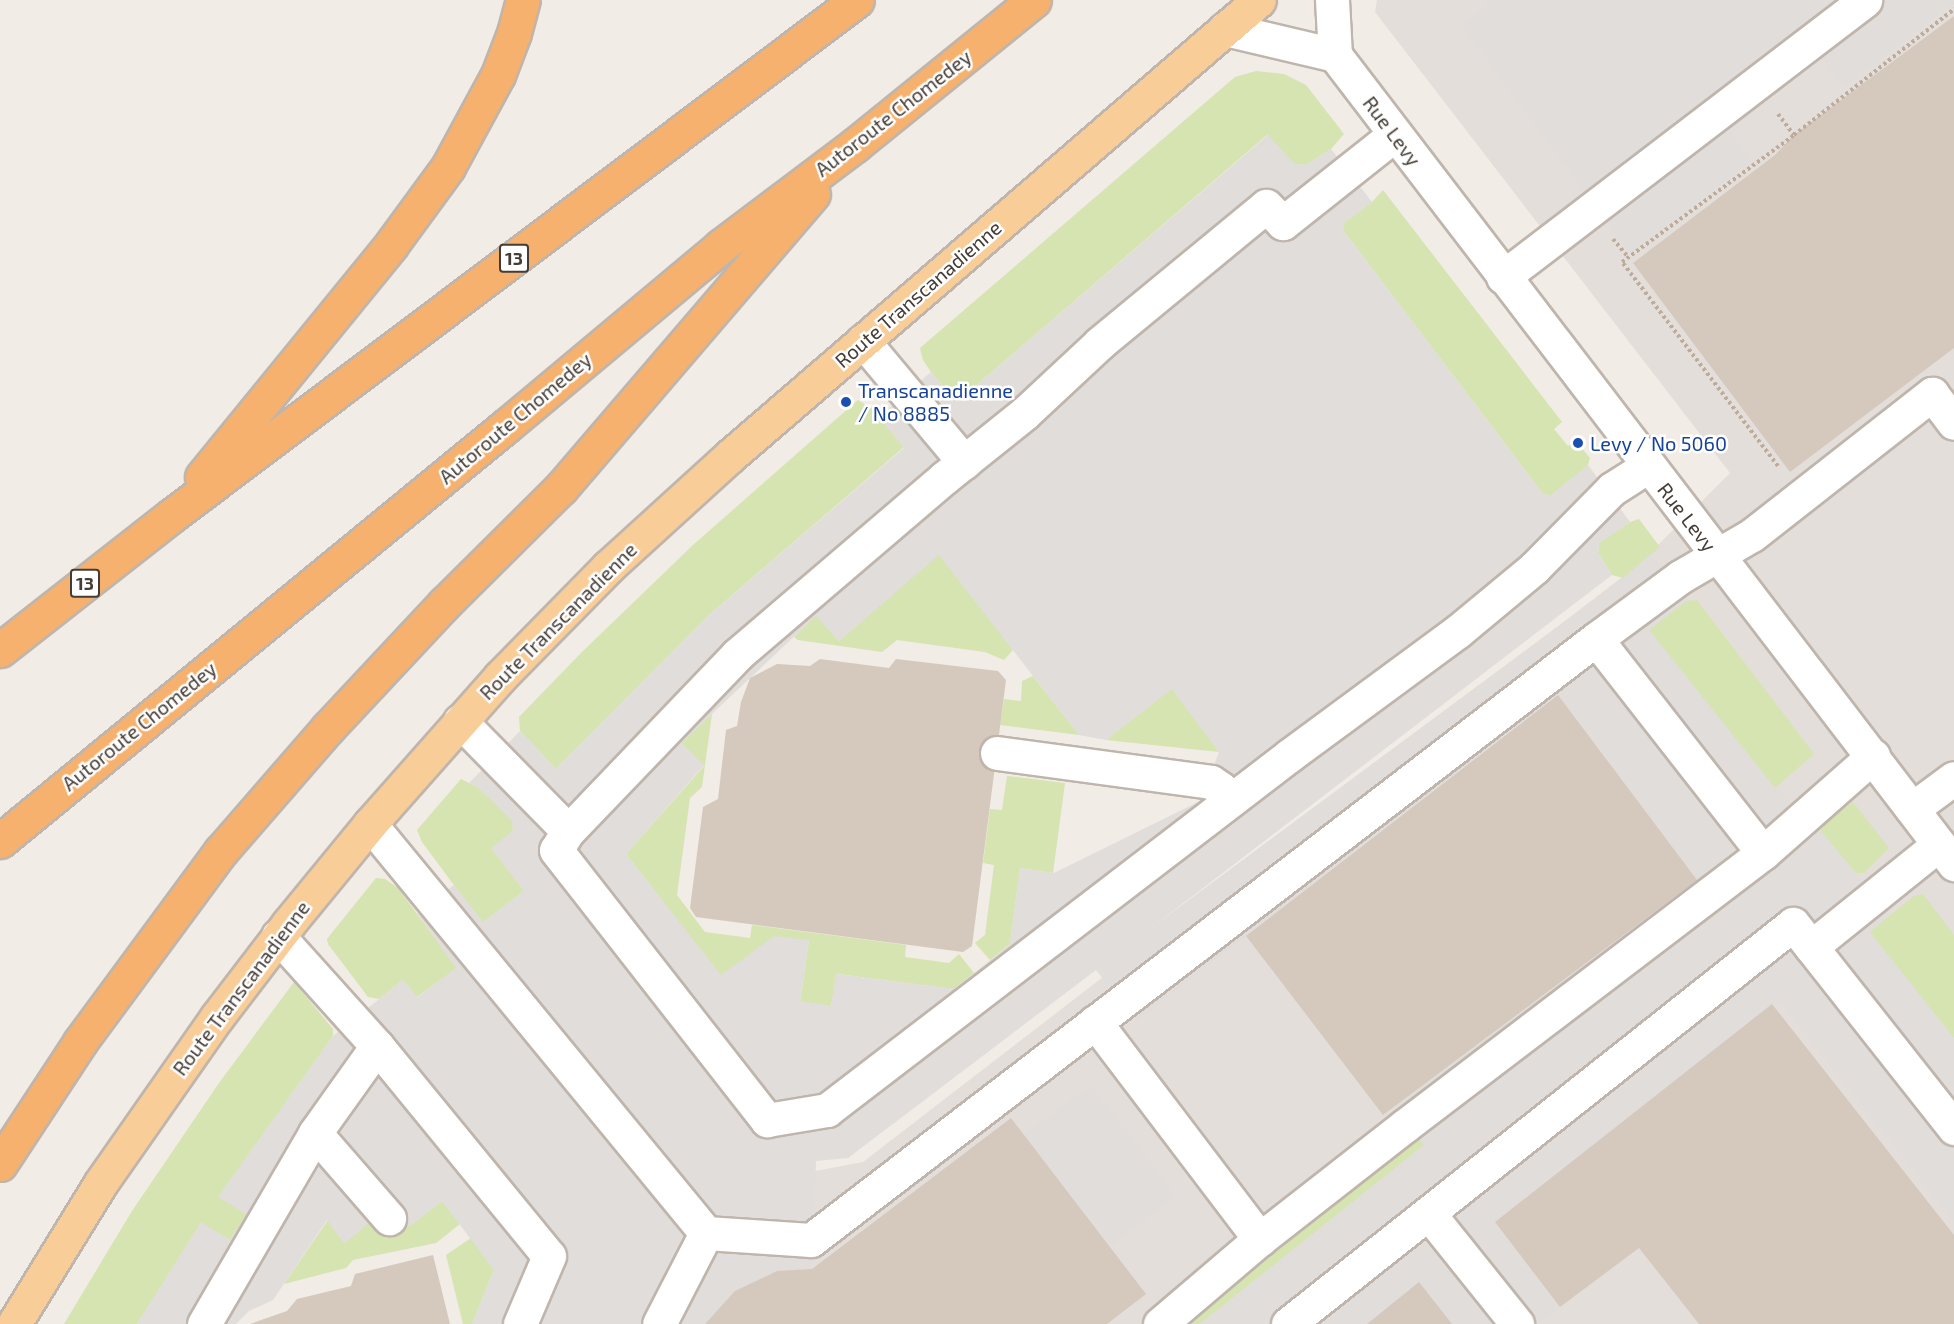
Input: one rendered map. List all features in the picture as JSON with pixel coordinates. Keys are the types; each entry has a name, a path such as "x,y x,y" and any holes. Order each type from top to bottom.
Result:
{"highway":[{"path":"171,516 391,244 448,167 498,75 514,33 523,0"},
{"name":"13","path":"0,650 171,516 857,0"},
{"name":"Autoroute Chomedey","path":"0,841 506,426 721,246 855,145 1034,0"},
{"path":"0,1164 80,1042 228,843 328,728 444,604 561,488 855,145"}],"main road":[{"name":"Route Transcanadienne","path":"14,1324 57,1251 153,1105 278,936 370,824 460,721 608,567 730,456 1259,0"}],"street":[{"path":"1225,29 1335,55 1332,0"},
{"path":"1503,277 1865,0"},
{"name":"Rue Levy","path":"1335,55 1394,135 1947,854"},
{"path":"1394,135 1283,223 1266,206 1101,343 1025,413 963,462 738,654 568,831 556,850 767,1120 827,1110 1230,801 1457,632 1534,568 1612,489 1648,466"},
{"path":"863,341 963,462"},
{"path":"370,824 706,1233 811,1240 1596,639 1680,577 1752,535 1943,386 1954,423"},
{"path":"1596,639 1763,853"},
{"path":"460,721 568,831"},
{"path":"997,753 1211,782 1220,788 1230,801"},
{"path":"1160,1324 1260,1239 1763,853 1873,756"},
{"path":"1912,808 1954,778"},
{"path":"1811,947 1947,854"},
{"path":"1288,1324 1793,924 1954,1128"},
{"path":"278,936 377,1046 549,1256 520,1324"},
{"path":"1095,1022 1260,1239"},
{"path":"204,1324 315,1133 377,1046"},
{"path":"315,1133 389,1218"},
{"path":"1429,1214 1517,1324"},
{"path":"659,1324 706,1233"}],"path":[{"path":"1785,476 1622,262 1794,135 1954,9"},
{"path":"1774,109 1794,135"}],"shaded area":[{"path":"1377,0 1954,0 1954,1324 589,1324 740,1185 863,1162 1639,564 1730,473 1375,12"},
{"path":"1492,0 1954,0 1954,2 1845,88 1821,58 1729,131 1751,161 1631,254 1462,26"},
{"path":"1268,135 1295,164 1306,165 1331,149 1372,202 1344,223 1343,230 1543,494 1551,495 1588,465 1630,522 1599,543 1598,553 1612,575 1147,931 1623,578 1651,554 1686,601 1649,630 1775,788 1818,828 1890,914 1870,932 1954,1038 1954,1222 1779,1000 1495,1221 1560,1307 1540,1324 1452,1324 1419,1282 1367,1324 1200,1324 1424,1145 1394,1107 1697,881 1558,695 1136,1021 1096,970 848,1158 816,1161 812,1269 777,1271 735,1291 706,1324 472,1324 494,1270 442,1201 411,1225 377,1231 369,1223 344,1244 327,1220 273,1300 249,1311 236,1324 137,1324 201,1222 230,1240 247,1215 218,1197 333,1036 403,980 418,997 456,968 417,913 454,885 483,922 524,891 491,848 513,831 512,820 479,788 469,783 520,731 556,769 709,615 904,448 879,417 931,372 957,402","holes":["939,555 1079,735 1106,740 1172,689 1219,752 1200,801 1054,873 1020,868 1010,944 955,989 836,974 831,1006 800,1001 809,940 774,936 721,975 626,854 704,765 681,743 816,616 839,641"]},
{"path":"1091,1085 1176,1196 1110,1246 1024,1135"}],"green space":[{"path":"1256,71 1284,74 1306,85 1344,134 1331,149 1306,165 1294,164 1267,135 957,402 931,372 923,360 920,348 1235,77"},
{"path":"1383,190 1562,422 1554,429 1568,446 1576,441 1590,458 1588,465 1551,496 1543,494 1343,230 1344,223 1372,202"},
{"path":"858,400 871,408 904,447 709,615 556,769 520,731 519,717 582,652 693,545"},
{"path":"1639,519 1660,547 1623,578 1612,575 1598,553 1599,543 1630,522"},
{"path":"939,554 1013,650 1004,660 985,652 897,640 882,652 798,640 794,637 816,615 839,641"},
{"path":"1697,600 1814,754 1775,788 1649,630 1686,601"},
{"path":"1033,676 1079,735 1000,725 1004,699 1021,701 1022,681"},
{"path":"1172,688 1219,752 1106,740"},
{"path":"712,714 702,787 690,798 677,895 705,932 750,938 752,925 906,945 905,957 949,963 959,954 974,973 954,989 837,974 831,1006 800,1002 809,940 721,976 626,854 704,766 681,743"},
{"path":"1007,776 1065,783 1053,873 1020,868 1010,944 990,960 975,943 985,935 994,865 983,863 990,809 1002,810"},
{"path":"461,779 479,788 512,820 513,831 492,848 524,891 482,923 422,842 417,830"},
{"path":"1853,802 1889,848 1864,873 1856,873 1818,828"},
{"path":"376,878 385,879 398,888 457,968 417,997 403,980 379,999 368,997 328,944 327,939"},
{"path":"1923,894 1954,935 1954,1038 1869,932 1914,896"},
{"path":"294,982 333,1029 333,1036 219,1196 247,1215 230,1240 201,1223 137,1324 64,1324 132,1211 219,1083"},
{"path":"1420,1138 1425,1144 1200,1324 1170,1324"},
{"path":"442,1201 460,1224 436,1243 353,1260 346,1268 284,1284 328,1220 411,1225"},
{"path":"471,1238 494,1270 472,1324 463,1324 446,1255"}],"building":[{"path":"1954,16 1954,348 1790,472 1633,263 1775,155 1794,135"},
{"path":"820,659 889,668 896,659 998,671 1006,680 972,946 963,952 696,917 690,908 703,807 718,799 726,730 737,726 741,702 750,678 777,664 810,666"},
{"path":"1558,695 1697,880 1383,1115 1246,936"},
{"path":"1772,1004 1954,1235 1954,1324 1699,1324 1639,1248 1560,1307 1495,1222"},
{"path":"1011,1118 1146,1294 1107,1324 705,1324 735,1291 777,1271 812,1269"},
{"path":"433,1255 450,1324 250,1324 287,1311 297,1299 351,1286 355,1274"},
{"path":"1419,1282 1452,1324 1367,1324"}],"place":[{"name":"Transcanadienne / No 8885","path":"846,402"},
{"name":"Levy / No 5060","path":"1578,443"}]}
